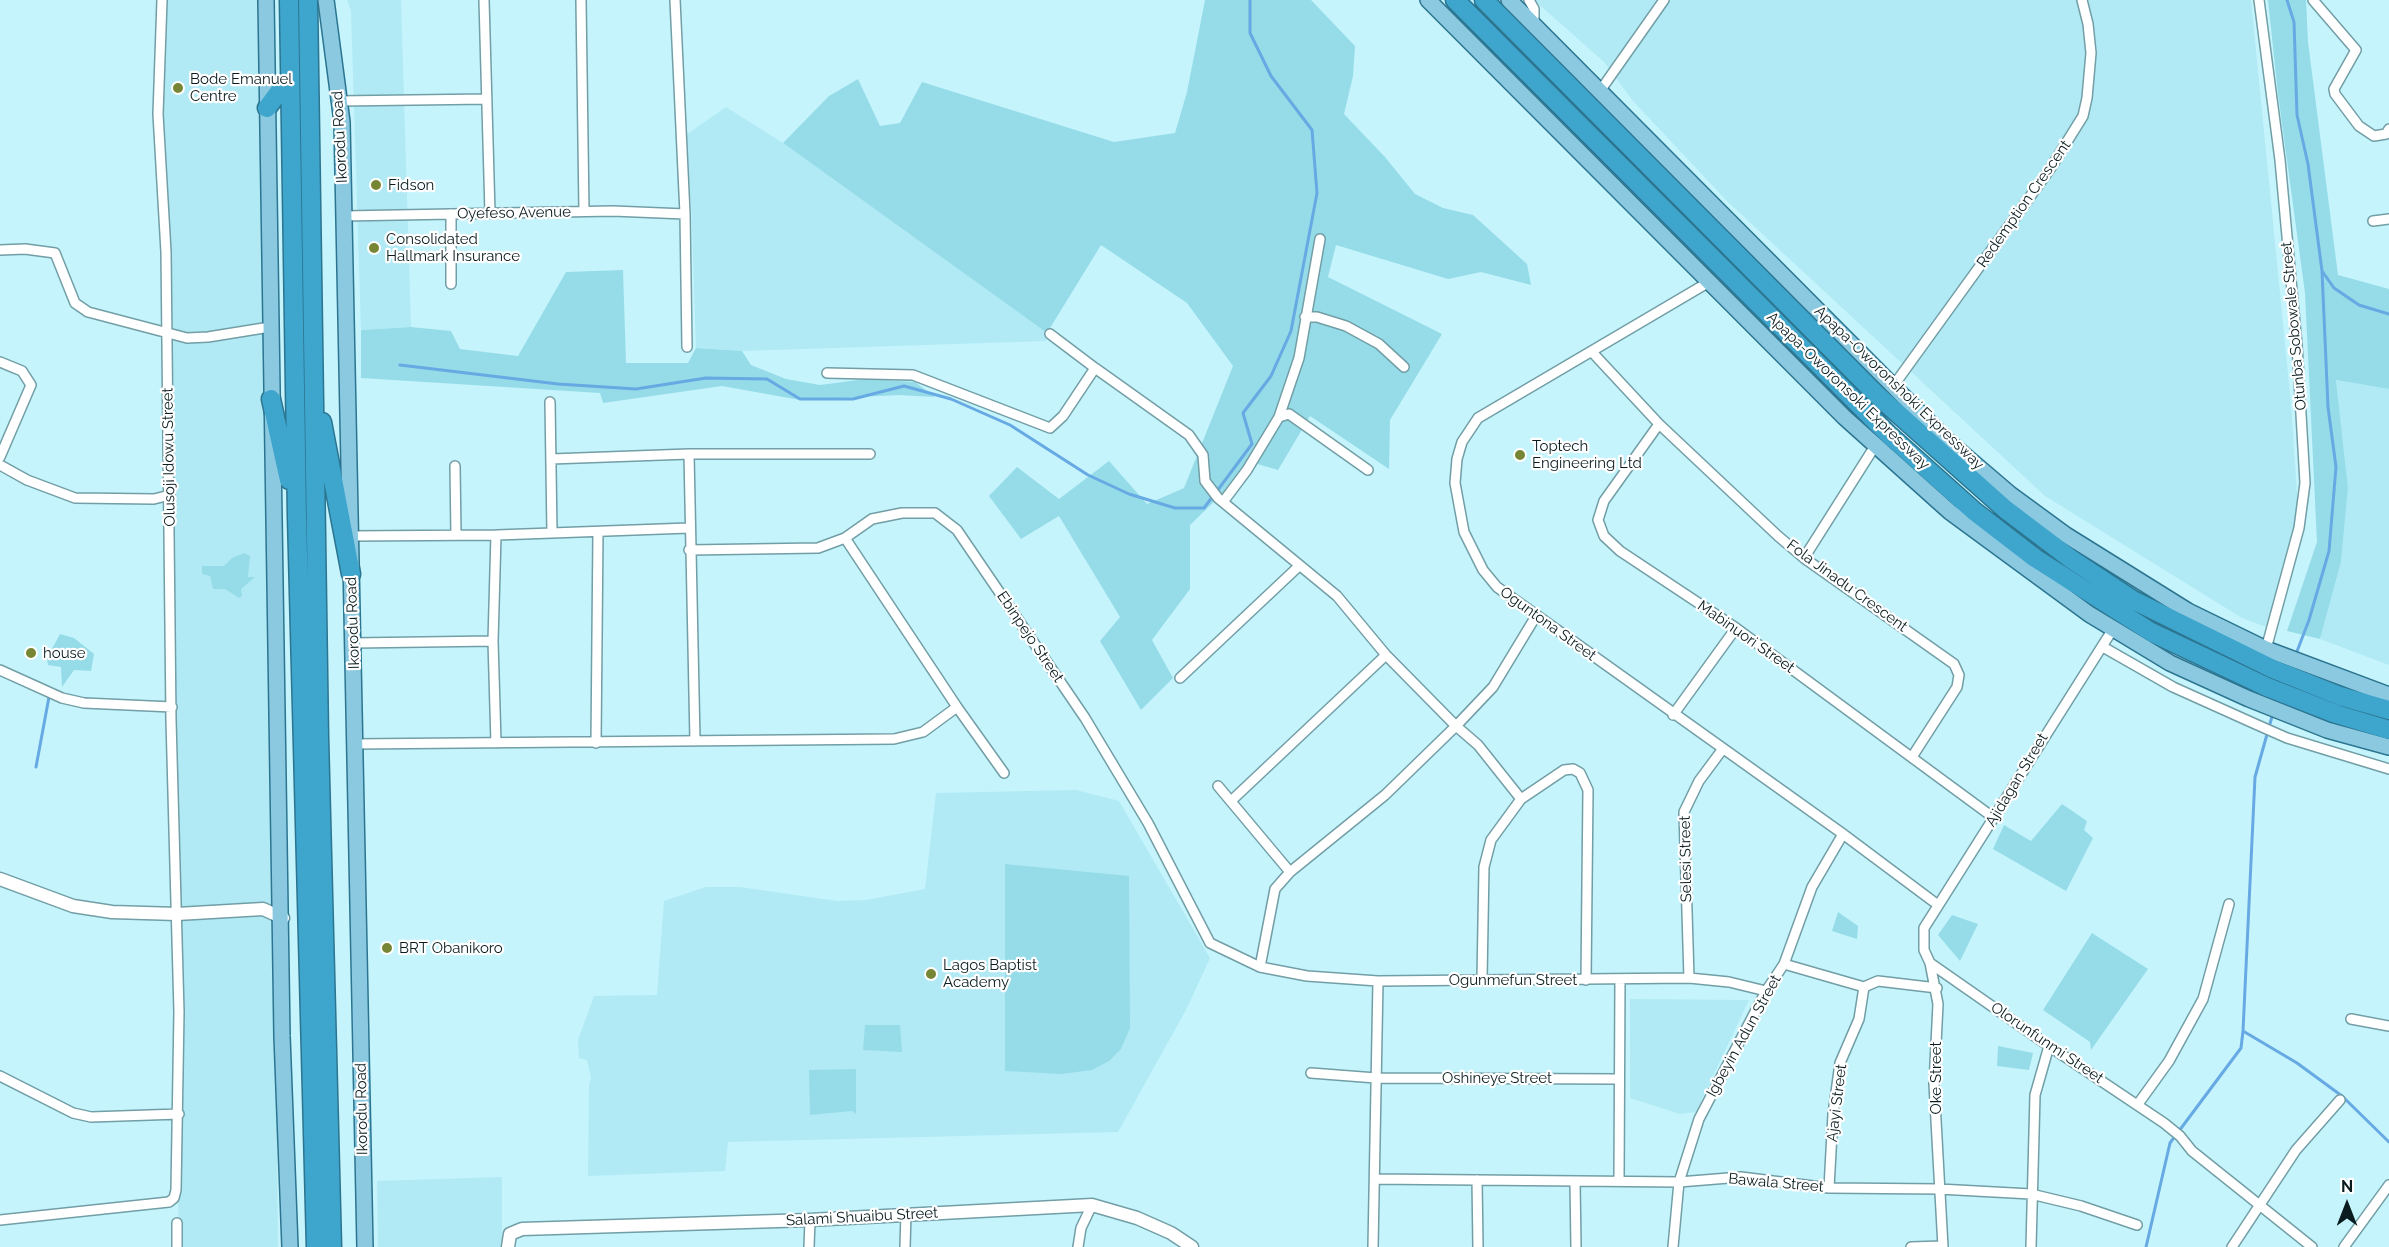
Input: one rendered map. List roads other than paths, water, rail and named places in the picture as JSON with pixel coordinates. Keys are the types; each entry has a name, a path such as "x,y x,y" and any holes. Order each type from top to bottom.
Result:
{"highway":[{"path":"289,0 297,517 316,1247"},
{"name":"Ikorodu Road","path":"308,0 313,373 333,1247"},
{"name":"Apapa-Oworonsoki Expressway","path":"1455,0 1888,434 1974,511 2035,558 2151,632 2264,696 2297,709"},
{"name":"Apapa-Oworonsoki Expressway","path":"1484,0 1878,396 1952,464 2071,559 2133,600 2310,675"},
{"path":"267,108 290,77"},
{"path":"313,373 351,574"},
{"path":"271,399 297,517"},
{"path":"2310,675 2389,710"},
{"path":"2297,709 2389,730"}],"main road":[{"path":"266,0 271,399 282,895 282,1036 290,1247"},
{"name":"Ikorodu Road","path":"326,0 342,122 365,1247"},
{"name":"Apapa-Oworonsoki Expressway","path":"1428,0 1875,446 1950,512 2022,567 2113,629 2170,663 2264,696"},
{"name":"Apapa-Oworonshoki Expressway","path":"1509,0 1948,441 2010,494 2066,535 2188,611 2266,649 2277,662"},
{"path":"2310,675 2389,695"},
{"path":"2297,709 2327,730 2389,747"}],"street":[{"name":"Olusoji Idowu Street","path":"0,1220 169,1202 174,1198 176,1190 179,1114 177,914 166,252 158,114 162,0"},
{"path":"484,0 489,213"},
{"path":"581,0 584,211"},
{"path":"675,0 685,214 687,347"},
{"path":"1528,0 1534,9 1534,24"},
{"path":"1600,91 1664,0"},
{"name":"Redemption Crescent","path":"1894,385 2050,170 2083,116 2091,53 2088,24 2082,0"},
{"name":"Otunba Sobowale Street","path":"2259,0 2280,160 2297,345 2305,483 2299,528 2266,649"},
{"path":"2313,0 2356,50 2334,89 2335,94 2359,126 2374,136 2386,134 2389,129"},
{"path":"339,101 487,99"},
{"name":"Oyefeso Avenue","path":"344,216 584,211 685,214"},
{"path":"451,214 451,284"},
{"path":"2373,221 2389,219"},
{"path":"1220,500 1247,470 1279,417 1299,358 1320,239"},
{"path":"0,249 56,253 69,289 81,310 187,338 270,327"},
{"name":"Oguntona Street","path":"1709,282 1478,418 1462,442 1457,459 1455,483 1458,508 1472,552 1497,587 1722,750 1843,834 1938,905"},
{"path":"1305,316 1317,316 1346,326 1379,344 1404,367"},
{"path":"1050,334 1189,435 1203,455 1205,481 1220,500 1337,596 1386,655 1456,726 1478,744 1521,799"},
{"name":"Fola Jinadu Crescent","path":"1592,352 1659,424 1804,558 1947,657 1957,669 1957,687 1912,757"},
{"path":"0,362 21,371 31,384 0,457"},
{"path":"827,373 913,375 1050,428 1063,416 1095,368"},
{"path":"550,402 552,533"},
{"path":"1279,417 1289,414 1368,470"},
{"name":"Mabinuori Street","path":"1659,424 1604,501 1598,520 1604,536 1620,551 1736,628 1994,818"},
{"path":"1804,558 1875,446"},
{"path":"551,459 689,454 870,454"},
{"path":"689,454 689,550 695,741"},
{"path":"0,465 75,498 154,499 170,495"},
{"path":"455,466 456,535"},
{"name":"Ebinpejo Street","path":"689,550 818,548 845,538 872,519 903,513 935,513 957,530 1085,718 1148,823 1210,943 1260,967"},
{"path":"351,536 496,535 689,528"},
{"path":"596,743 598,532"},
{"path":"496,535 493,641 496,743"},
{"path":"845,538 957,707 1004,773"},
{"path":"1180,678 1299,566"},
{"path":"1260,967 1271,900 1275,889 1290,872 1385,795 1456,726 1493,687 1536,616"},
{"path":"1674,715 1736,628"},
{"name":"Ajidagan Street","path":"1934,915 2033,752 2113,629"},
{"path":"354,643 493,641"},
{"path":"2103,647 2173,687 2253,723 2284,736 2389,769"},
{"path":"1231,801 1386,655"},
{"path":"0,670 62,698 84,703 172,707"},
{"path":"355,744 909,738 922,732 957,707"},
{"name":"Selesi Street","path":"1689,978 1684,812 1694,789 1722,750"},
{"path":"1482,979 1486,854 1491,840 1521,799 1564,770 1573,770 1580,773 1588,789 1586,980"},
{"path":"1218,786 1290,872"},
{"name":"Igbeyin Adun Street","path":"1673,1247 1679,1182 1702,1110 1766,991 1784,964 1812,887 1843,834"},
{"path":"0,879 73,906 112,912 177,914 263,909 282,918"},
{"path":"263,909 282,895"},
{"path":"2138,1104 2169,1060 2203,999 2229,904"},
{"name":"Oke Street","path":"1934,915 1924,928 1922,940 1937,988 1934,1062 1943,1247"},
{"name":"Olorunfunmi Street","path":"1930,963 2164,1123 2178,1134 2192,1152 2312,1247"},
{"path":"1784,964 1864,987 1878,981 1937,988"},
{"name":"Ogunmefun Street","path":"1260,967 1307,976 1378,981 1689,978 1729,982 1766,991"},
{"path":"1619,1180 1620,980"},
{"path":"1373,1247 1378,981"},
{"name":"Ajayi Street","path":"1829,1188 1833,1114 1840,1064 1859,1019 1864,987"},
{"path":"2351,1018 2389,1026"},
{"path":"2031,1247 2036,1095 2049,1046"},
{"name":"Oshineye Street","path":"1311,1073 1376,1078 1618,1079"},
{"path":"0,1076 73,1113 82,1115 179,1114"},
{"path":"2232,1247 2296,1150 2340,1100"},
{"name":"Bawala Street","path":"1375,1179 1679,1182 1741,1178 1829,1188 1939,1189 2031,1194 2081,1206 2137,1225"},
{"path":"1477,1180 1478,1247"},
{"path":"1575,1181 1576,1247"},
{"path":"2344,1247 2389,1185"},
{"path":"1078,1247 1081,1228 1092,1205"},
{"name":"Salami Shuaibu Street","path":"508,1247 510,1234 522,1229 810,1220 1092,1205 1137,1218 1171,1233 1192,1247"},
{"path":"905,1247 906,1214"},
{"path":"809,1247 810,1220"},
{"path":"177,1223 177,1247"},
{"path":"1911,1247 1943,1247"}],"waterway":[{"path":"1217,491 1252,444 1243,413 1271,376 1291,331 1317,193 1312,130 1271,76 1250,33 1250,0"},
{"path":"2287,0 2294,22 2297,115 2308,164 2322,271 2328,407 2336,467 2329,551 2309,620 2296,654"},
{"path":"2322,271 2334,288 2359,305 2389,314"},
{"path":"400,365 558,384 636,389 706,378 767,379 800,399 853,399 904,386 951,399 1010,425 1088,475 1129,494 1175,508 1204,508 1213,496"},
{"path":"36,767 49,697"},
{"path":"2273,713 2255,777 2243,1031 2297,1063 2342,1096 2389,1142"},
{"path":"2146,1247 2170,1143 2241,1048 2243,1031"}],"place":[{"name":"Bode Emanuel Centre","path":"178,88"},
{"name":"Fidson","path":"376,185"},
{"name":"Consolidated Hallmark Insurance","path":"374,248"},
{"name":"Toptech Engineering Ltd","path":"1520,455"},
{"name":"house","path":"31,653"},
{"name":"BRT Obanikoro","path":"387,948"},
{"name":"Lagos Baptist Academy","path":"931,974"}]}
